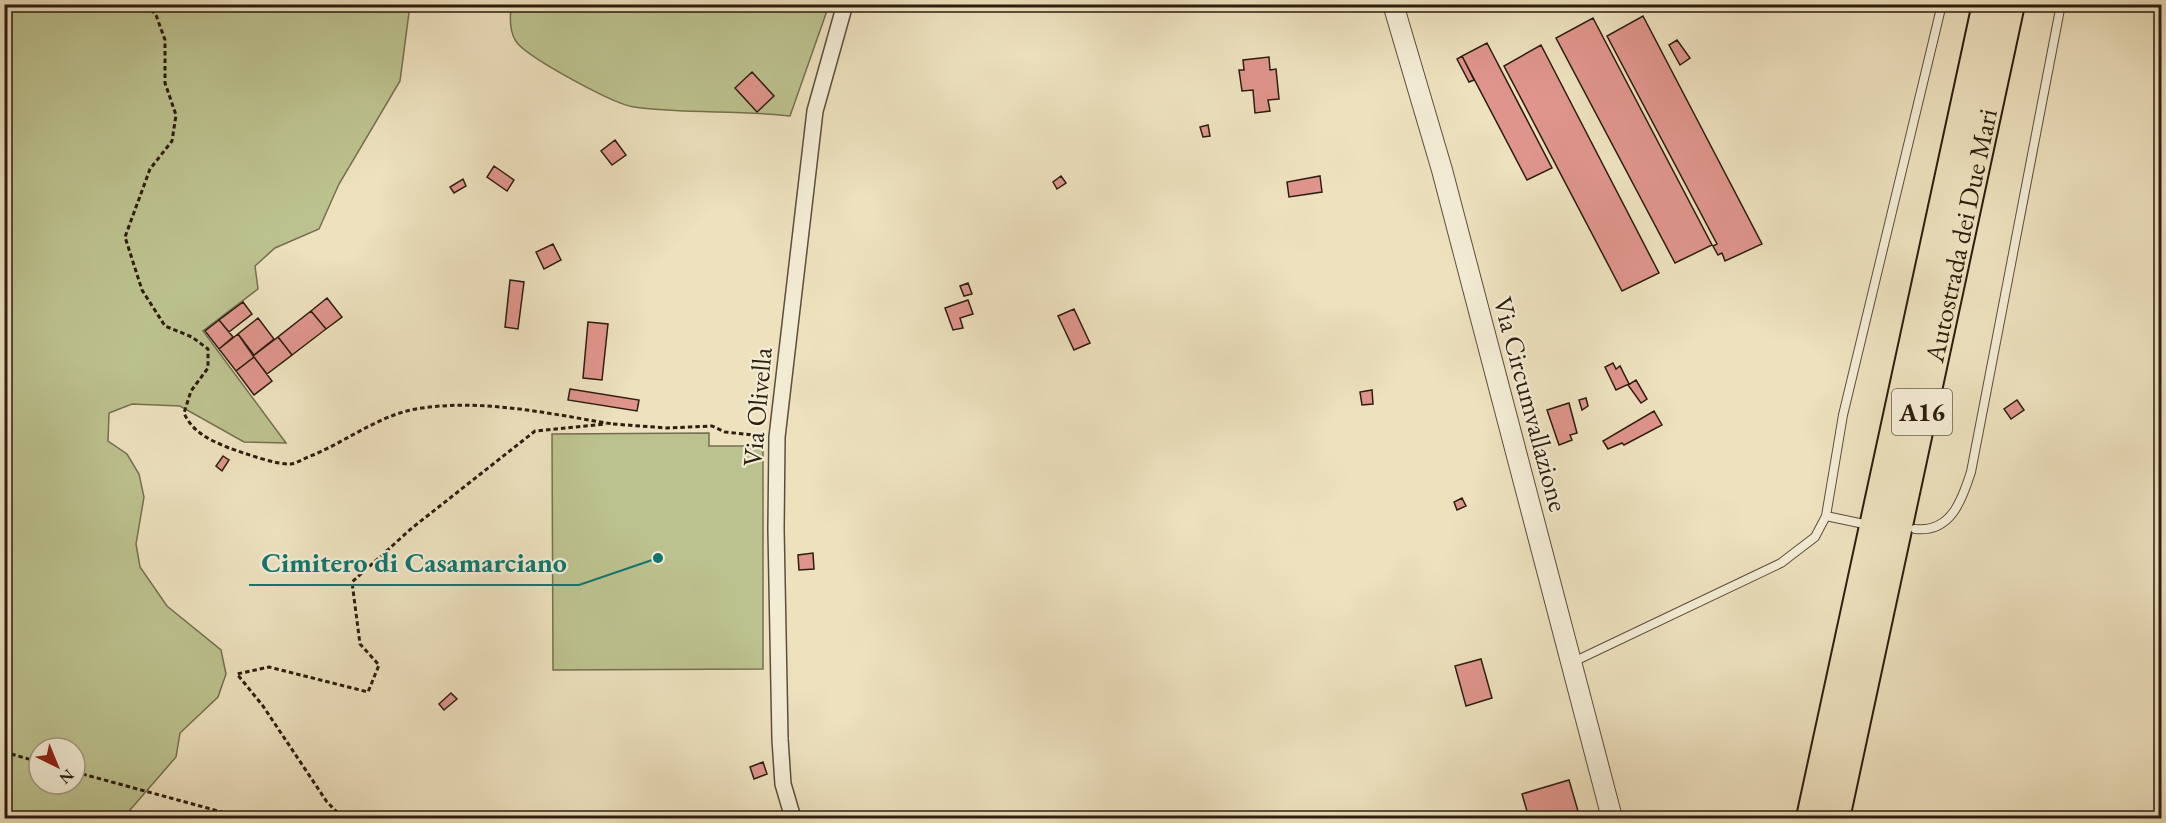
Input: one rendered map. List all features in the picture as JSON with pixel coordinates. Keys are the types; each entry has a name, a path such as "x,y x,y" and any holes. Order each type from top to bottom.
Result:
{"highway":[{"name":"Autostrada dei Due Mari","path":"1811,819 1987,4"},
{"name":"Autostrada dei Due Mari","path":"1834,819 2010,4"}],"street":[{"name":"Via Olivella","path":"793,819 783,784 780,739 776,529 777,437 815,111 845,4"},
{"name":"Via Circumvallazione","path":"1394,4 1442,170 1612,819"}],"lane":[{"path":"1571,663 1781,563 1815,537 1826,516 1843,415 1942,4"},
{"path":"1915,529 1928,530 1946,522 1961,502 1971,472 2061,4"},
{"path":"1826,516 1864,524"}],"path":[{"path":"146,4 156,15 165,40 165,82 176,115 172,141 150,169 126,237 142,290 165,326 192,337 208,349 208,368 191,391 184,413 190,426 212,441 248,455 291,464 327,449 366,426 420,408 468,405 613,424 667,428 712,426 725,432 777,437"},
{"path":"343,819 327,802 263,706 237,674 269,667 368,692 379,665 360,644 352,582 412,528 535,431 613,424"},
{"path":"4,752 27,759"},
{"path":"87,775 244,819"}],"green space":[{"path":"5,4 410,5 400,81 339,184 319,229 275,248 255,266 258,289 203,331 286,443 244,442 180,406 132,404 109,413 108,441 127,454 139,474 144,497 136,544 140,567 167,606 221,650 226,674 218,697 180,733 176,757 130,810 137,818 5,818"},
{"path":"511,5 829,5 790,116 654,109 624,104 556,70 518,44 510,20"},
{"path":"709,433 709,446 763,446 763,669 553,670 552,434"}],"building":[{"path":"1522,4 1539,4 1538,10 1522,8"},
{"path":"1643,16 1762,244 1725,261 1722,253 1718,255 1713,246 1717,244 1607,36"},
{"path":"1593,18 1712,245 1675,263 1556,38"},
{"path":"1677,40 1690,58 1680,65 1669,45"},
{"path":"1487,43 1552,168 1527,180 1462,56"},
{"path":"1541,45 1659,273 1622,291 1504,66"},
{"path":"1462,56 1474,80 1469,82 1457,59"},
{"path":"1269,57 1270,70 1276,69 1279,99 1268,100 1270,111 1255,113 1253,90 1242,91 1239,70 1244,70 1243,60"},
{"path":"752,72 774,96 757,112 735,88"},
{"path":"1208,125 1210,136 1203,137 1200,127"},
{"path":"615,140 626,155 612,165 601,151"},
{"path":"494,166 514,180 507,191 487,177"},
{"path":"1061,176 1066,183 1057,189 1053,182"},
{"path":"1320,176 1322,192 1289,197 1287,182"},
{"path":"463,179 466,186 454,193 450,187"},
{"path":"553,244 561,260 544,269 536,252"},
{"path":"510,280 524,282 518,329 505,327"},
{"path":"968,283 972,294 964,296 960,286"},
{"path":"327,298 342,317 326,329 311,311"},
{"path":"968,300 973,314 960,318 963,328 953,330 945,308"},
{"path":"243,302 252,314 229,332 219,320"},
{"path":"1074,309 1090,343 1074,350 1058,316"},
{"path":"311,311 326,329 292,355 278,337"},
{"path":"258,318 274,339 254,355 238,334"},
{"path":"219,320 233,337 219,349 205,331"},
{"path":"588,322 608,324 602,380 583,378"},
{"path":"238,334 254,357 236,371 219,349"},
{"path":"278,337 292,355 267,374 253,356"},
{"path":"254,357 272,381 254,395 236,371"},
{"path":"1613,363 1616,369 1620,366 1629,384 1616,390 1605,367"},
{"path":"1636,380 1647,399 1641,403 1628,385"},
{"path":"570,389 639,400 637,411 568,400"},
{"path":"1372,390 1373,404 1362,405 1360,392"},
{"path":"1586,398 1588,406 1582,410 1579,400"},
{"path":"2017,400 2024,410 2011,419 2004,409"},
{"path":"1569,403 1577,433 1570,435 1572,440 1559,445 1547,410"},
{"path":"1654,411 1662,425 1624,445 1622,443 1608,449 1603,441"},
{"path":"223,456 229,460 222,471 216,466"},
{"path":"1462,498 1466,506 1457,510 1454,502"},
{"path":"813,553 814,569 799,570 798,555"},
{"path":"1481,659 1492,698 1466,706 1455,666"},
{"path":"451,693 457,699 444,710 439,704"},
{"path":"763,762 767,774 754,779 750,767"},
{"path":"1569,780 1578,811 1552,818 1529,818 1522,794"}],"place":[{"name":"Cimitero di Casamarciano","path":"658,558"}]}
